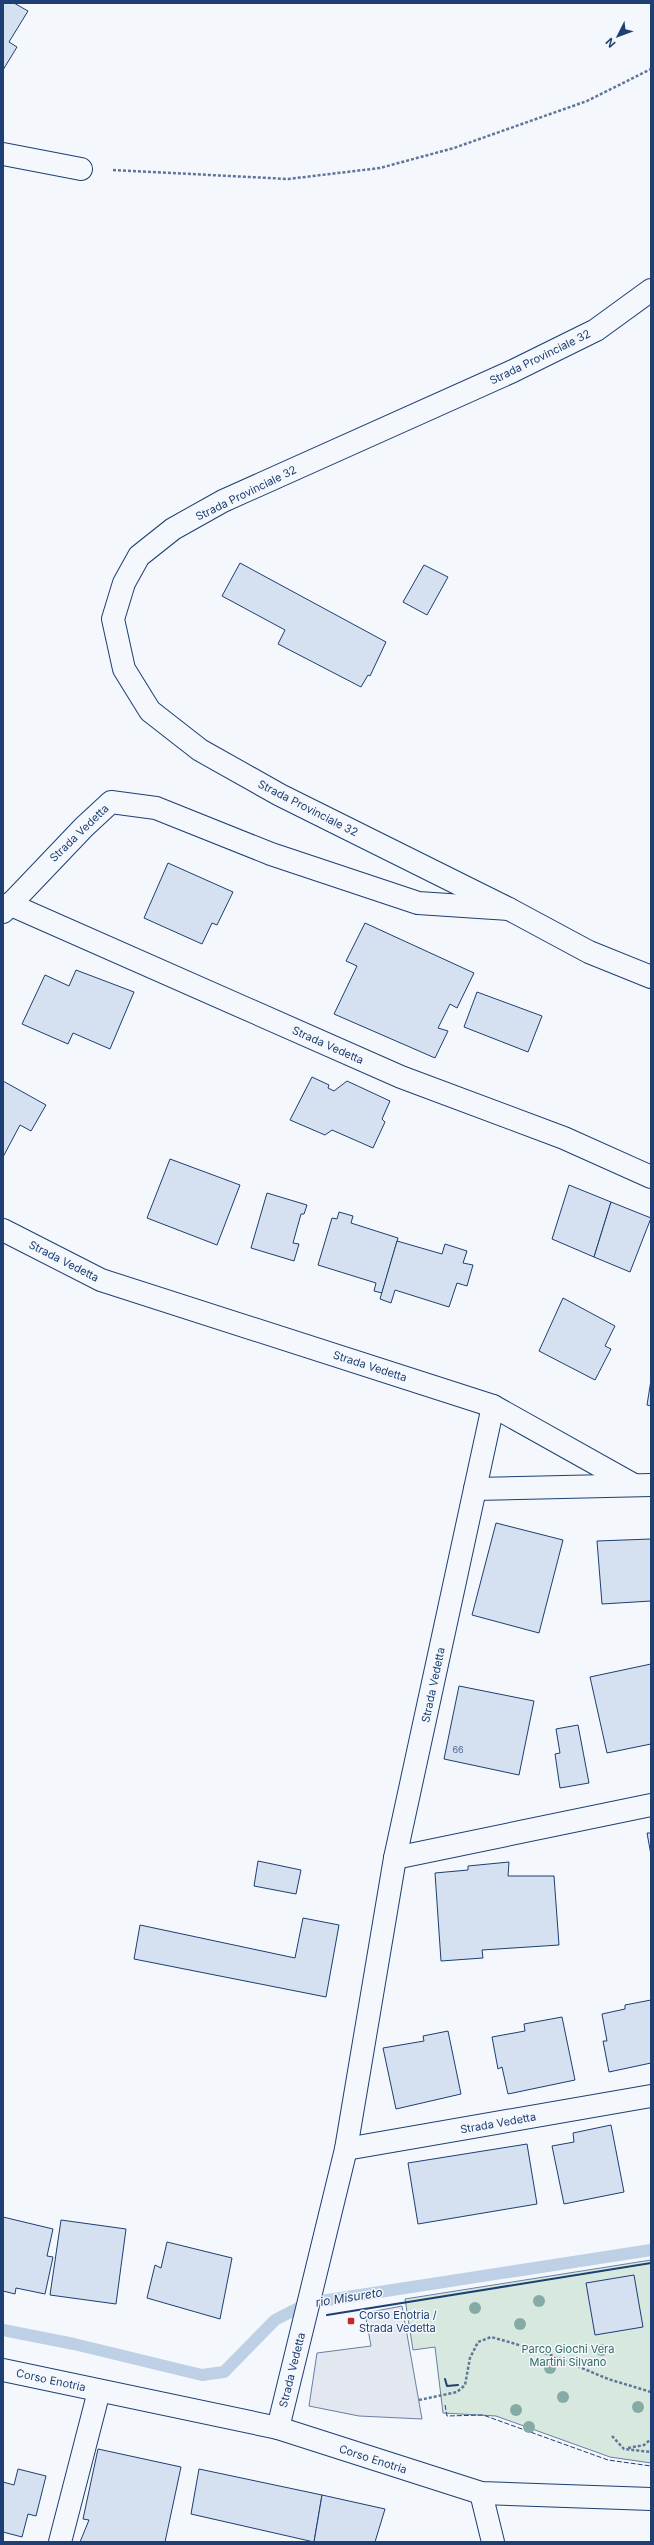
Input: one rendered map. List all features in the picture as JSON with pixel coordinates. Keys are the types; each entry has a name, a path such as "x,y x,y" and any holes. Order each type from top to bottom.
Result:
{"street":[{"path":"3,154 81,168"},
{"name":"Strada Provinciale 32","path":"651,290 596,330 513,371 223,501 173,529 139,556 124,583 113,619 124,670 150,711 200,750 280,795 509,909 589,952 651,977"},
{"name":"Strada Vedetta","path":"509,909 418,903 271,854 156,808 111,802 84,827 6,908 400,1077 564,1138 651,1177"},
{"name":"Strada Vedetta","path":"3,1230 101,1280 493,1406 643,1485"},
{"name":"Strada Vedetta","path":"278,2428 346,2149 395,1858 493,1406"},
{"name":"Strada Vedetta","path":"475,1489 643,1485"},
{"path":"395,1858 651,1805"},
{"name":"Strada Vedetta","path":"346,2149 651,2096"},
{"name":"Corso Enotria","path":"3,2370 278,2428 481,2493 651,2499"},
{"name":"Corso Enotria","path":"60,2542 99,2391"},
{"path":"481,2493 493,2542"}],"path":[{"path":"81,168 288,179 380,168 454,148 587,102 651,69"},
{"path":"419,2400 457,2392 465,2385 470,2358 478,2342 492,2337 551,2355 608,2379 651,2392"},
{"path":"612,2436 624,2449 651,2452"},
{"path":"624,2449 644,2445 651,2439"}],"green space":[{"name":"Parco Giochi Vera Martini Silvano","path":"651,2260 651,2463 610,2457 496,2416 443,2413 435,2347 413,2350 405,2299"}],"shaded area":[{"path":"402,2306 422,2419 359,2416 309,2406 317,2353 371,2346 365,2313"}],"building":[{"path":"3,3 14,3 28,11 9,42 17,47 3,70"},
{"path":"240,563 386,642 370,676 368,675 361,687 278,644 285,630 222,596"},
{"path":"424,565 448,577 427,615 403,602"},
{"path":"168,863 233,892 217,925 212,923 202,944 144,918"},
{"path":"365,923 474,973 457,1008 450,1004 438,1028 448,1031 435,1058 334,1014 357,966 346,961"},
{"path":"76,970 134,992 110,1049 73,1033 68,1044 22,1024 45,975 69,986"},
{"path":"477,992 542,1016 528,1052 464,1027"},
{"path":"312,1077 329,1085 328,1088 334,1091 347,1081 390,1101 382,1119 385,1122 373,1148 332,1130 325,1135 290,1120"},
{"path":"3,1081 46,1105 31,1131 20,1125 3,1157"},
{"path":"170,1159 240,1185 217,1245 147,1218"},
{"path":"569,1185 611,1202 594,1257 552,1239"},
{"path":"267,1193 307,1205 304,1214 301,1214 293,1243 299,1244 294,1261 251,1248"},
{"path":"611,1202 651,1218 630,1272 594,1257"},
{"path":"339,1212 353,1216 351,1223 398,1238 382,1293 374,1291 376,1283 318,1265 332,1218 337,1219"},
{"path":"397,1241 442,1254 445,1244 467,1251 463,1263 473,1265 467,1286 457,1283 449,1307 395,1290 391,1303 380,1299"},
{"path":"563,1298 615,1326 605,1346 611,1349 595,1380 539,1351"},
{"path":"651,1380 651,1406 647,1405"},
{"path":"496,1523 563,1540 539,1633 472,1615"},
{"path":"651,1539 651,1601 602,1604 597,1541"},
{"path":"651,1664 651,1744 607,1753 590,1677"},
{"path":"459,1686 534,1701 519,1775 444,1759"},
{"path":"578,1725 589,1783 560,1788 555,1754 560,1753 556,1729"},
{"path":"647,1833 651,1833 651,1855"},
{"path":"258,1861 301,1870 296,1894 254,1886"},
{"path":"509,1862 508,1876 554,1876 559,1945 482,1950 483,1958 441,1961 435,1873 468,1870 468,1866"},
{"path":"303,1918 339,1925 326,1997 134,1959 140,1925 295,1958"},
{"path":"651,2000 651,2063 609,2072 603,2041 607,2041 602,2014 625,2009 625,2005"},
{"path":"562,2017 575,2080 508,2094 502,2067 498,2069 492,2037 525,2031 524,2024"},
{"path":"448,2031 461,2094 396,2109 383,2048 424,2041 423,2036"},
{"path":"611,2125 624,2192 564,2204 552,2146 574,2142 573,2133"},
{"path":"527,2144 537,2204 418,2224 408,2163"},
{"path":"3,2217 53,2229 47,2256 53,2257 45,2294 16,2288 15,2294 3,2291"},
{"path":"61,2220 126,2229 116,2304 50,2295"},
{"path":"167,2242 232,2258 220,2319 147,2298 155,2265 161,2268"},
{"path":"634,2275 643,2327 595,2335 586,2283"},
{"path":"98,2449 181,2467 165,2542 80,2542 89,2520 83,2519"},
{"path":"18,2469 46,2476 36,2516 28,2514 22,2537 3,2532 3,2482 14,2485"},
{"path":"199,2469 322,2495 314,2542 191,2514"},
{"path":"322,2495 385,2509 375,2542 314,2542"}],"waterway":[{"name":"rio Misureto","path":"3,2330 74,2344 202,2375 224,2372 275,2320 308,2303 651,2250"}],"fence":[{"path":"445,2405 447,2416 483,2415 608,2460 651,2466"}],"wall":[{"path":"327,2315 651,2263"},
{"path":"445,2379 447,2386 458,2385"}],"place":[{"name":"Corso Enotria / Strada Vedetta","path":"351,2321"}]}
